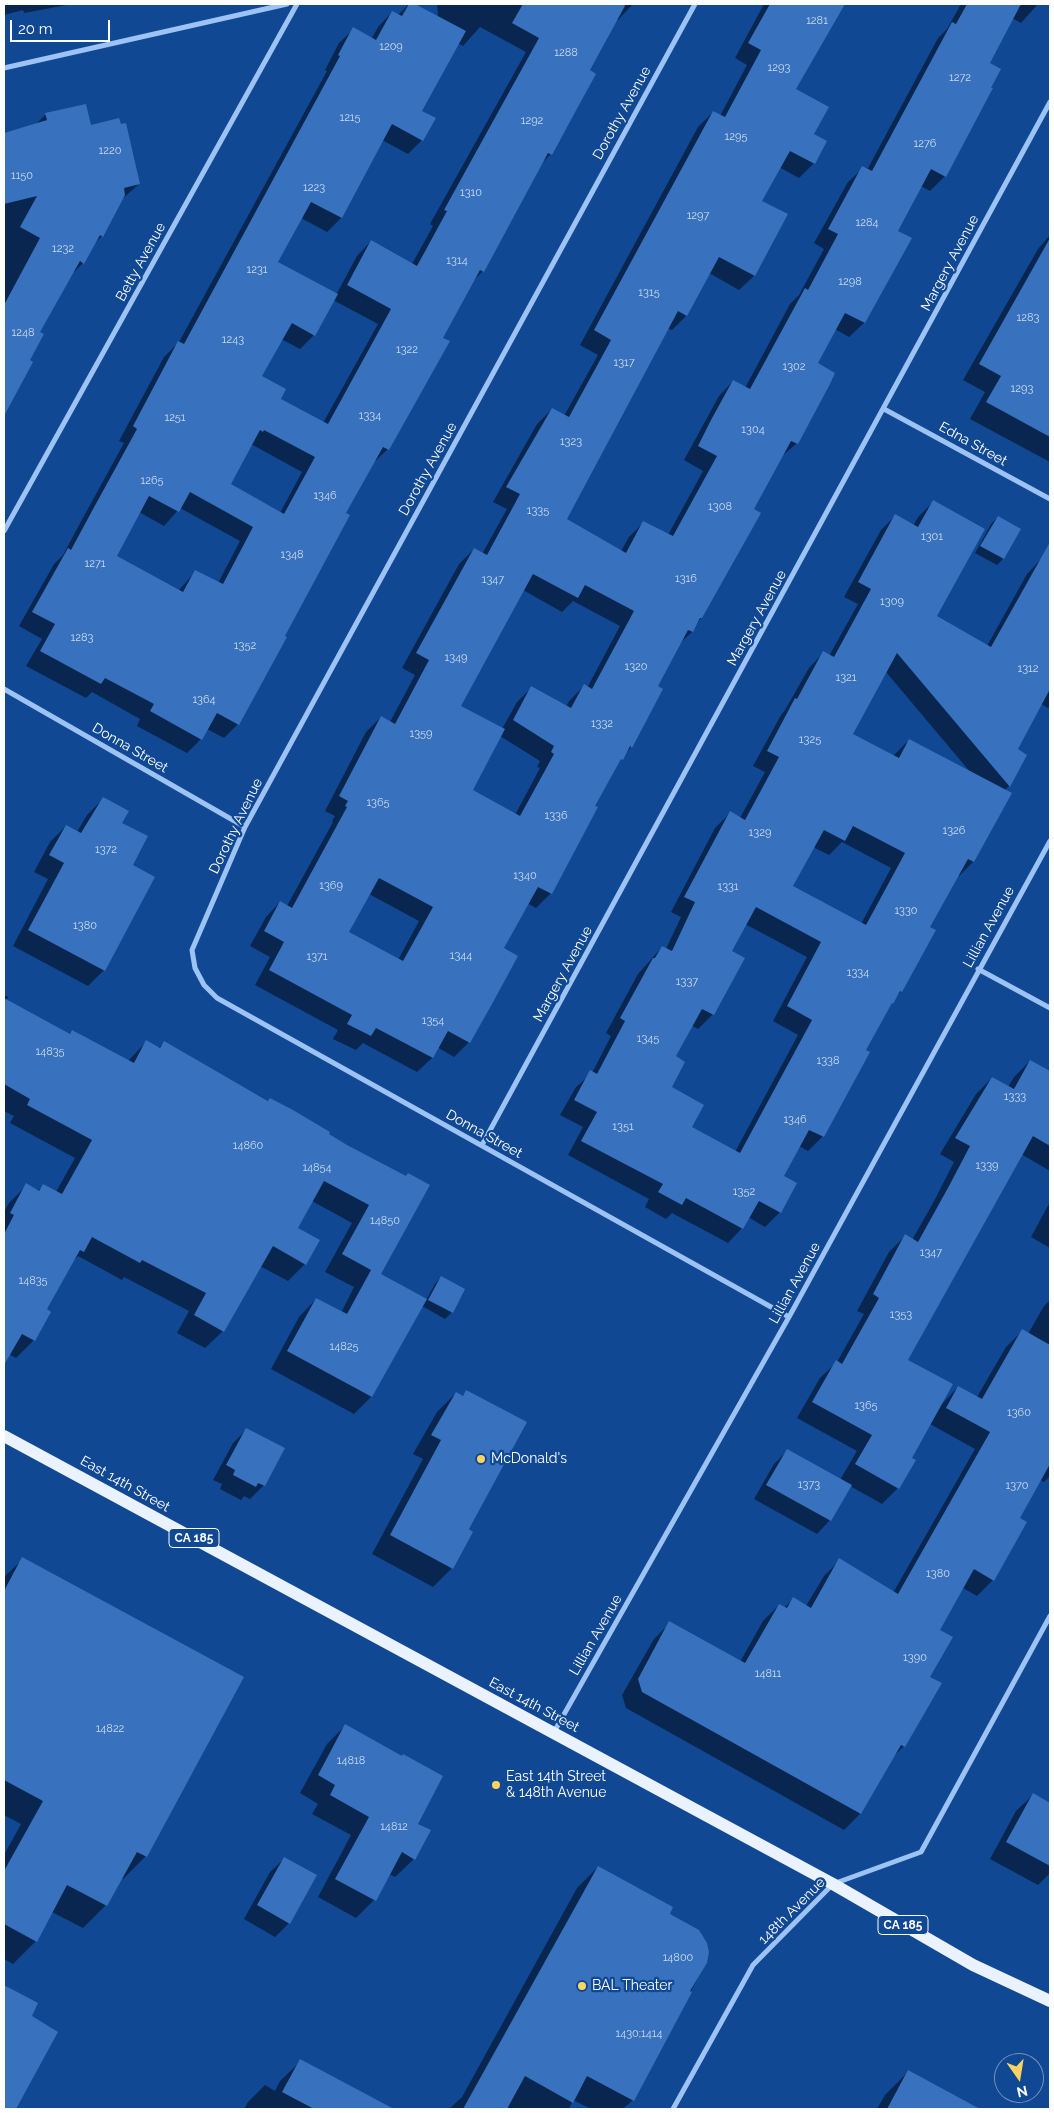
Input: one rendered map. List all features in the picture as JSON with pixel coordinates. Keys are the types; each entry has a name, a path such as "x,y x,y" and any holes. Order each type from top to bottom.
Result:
{"main road":[{"name":"East 14th Street","path":"4,1436 834,1884 973,1965 1050,2001"}],"street":[{"path":"4,68 286,4"},
{"name":"Betty Avenue","path":"4,531 297,4"},
{"name":"Dorothy Avenue","path":"192,950 245,827 695,4"},
{"name":"Margery Avenue","path":"482,1145 1050,102"},
{"name":"Edna Street","path":"884,409 1050,499"},
{"name":"Donna Street","path":"4,689 245,827"},
{"name":"Lillian Avenue","path":"553,1732 789,1317 1050,841"},
{"name":"Donna Street","path":"192,950 195,968 204,985 217,998 789,1317"},
{"path":"978,970 1050,1008"},
{"name":"148th Avenue","path":"673,2109 753,1965 834,1884 920,1852 1050,1616"}],"building":[{"path":"409,4 415,4 466,31 422,111 436,118 423,141 392,124 342,218 311,202 278,262 338,294 315,336 292,323 262,376 286,389 281,399 328,424 391,309 347,285 371,240 417,266 447,211 444,210 539,38 512,23 523,4 626,4 590,70 596,74 552,155 548,153 484,272 480,270 443,338 450,341 389,450 383,447 346,513 350,515 239,725 217,713 202,740 150,711 154,704 105,678 101,684 40,651 55,624 32,612 68,548 71,550 137,429 133,426 178,341 184,344 340,56 338,55 353,27 376,40 392,11 402,16","holes":["260,430 263,432 264,430 315,457 284,514 231,484","190,492 253,527 223,584 195,570 183,592 117,556 149,496 179,512"]},
{"path":"770,4 845,4 796,89 829,107 814,134 827,141 815,164 790,151 762,201 788,214 755,276 719,257 687,316 678,311 567,519 626,553 643,521 673,536 717,456 698,446 711,420 733,380 750,389 805,288 808,290 838,234 828,229 862,166 872,171 952,22 956,24 967,4 1021,4 990,63 1001,69 991,88 993,88 946,177 931,169 898,231 912,238 865,323 845,313 818,363 835,373 798,444 791,441 754,509 761,513 702,618 700,618 693,632 688,630 658,686 663,689 632,748 630,746 623,760 621,759 595,806 598,807 552,894 538,887 504,948 518,956 492,1004 470,1043 448,1031 433,1058 376,1028 371,1036 347,1024 352,1015 269,970 284,942 264,931 280,901 292,908 347,807 345,806 348,801 339,796 381,716 395,724 429,660 416,653 474,548 487,555 520,494 506,487 552,408 569,417 611,340 594,330 713,111 725,117 761,50 748,43","holes":["533,574 578,598 585,585 634,611 592,689 584,684 571,708 531,686 513,720 554,746 551,752 554,754 520,816 473,790 505,729 461,706","379,878 433,907 403,961 349,932"]},
{"path":"86,104 91,125 119,118 121,124 126,123 140,184 124,188 125,195 103,237 100,235 84,264 80,261 40,332 44,334 30,360 33,362 4,416 4,305 40,238 20,227 37,196 4,204 4,133 47,120 45,113"},
{"path":"1050,238 1050,437 986,402 1001,376 979,364"},
{"path":"933,500 985,529 937,616 991,647 1050,542 1050,689 1018,749 1027,755 1010,787 897,653 853,734 899,758 909,739 1012,793 974,862 968,859 930,927 936,930 902,992 900,991 892,1003 866,1050 870,1052 824,1137 809,1130 784,1176 797,1183 781,1213 759,1201 743,1229 686,1198 682,1205 658,1192 663,1184 581,1141 597,1112 574,1100 590,1070 597,1074 625,1021 620,1018 653,958 655,958 662,946 672,951 695,902 684,897 730,811 745,820 779,757 767,751 795,698 797,699 823,651 834,657 871,589 858,582 895,514 918,527","holes":["853,826 905,853 866,925 793,886 824,830 845,841","756,907 821,942 787,1006 812,1020 740,1153 692,1127 704,1105 672,1087 685,1062 676,1056 702,1009 714,1015 745,958 732,951"]},
{"path":"998,516 1021,529 1004,559 980,546"},
{"path":"103,797 129,811 122,823 148,836 133,865 155,877 105,971 28,930 64,863 49,855 66,825 81,833"},
{"path":"4,998 70,1034 72,1030 134,1063 146,1040 160,1048 164,1041 268,1101 270,1098 293,1110 330,1132 329,1134 347,1145 406,1176 408,1173 430,1185 381,1274 427,1299 372,1397 287,1351 316,1298 347,1314 371,1270 342,1254 369,1205 324,1181 298,1228 320,1240 306,1265 273,1246 224,1332 194,1315 206,1293 142,1260 140,1263 92,1237 84,1252 80,1250 47,1309 51,1312 35,1341 22,1334 4,1365 4,1234 14,1215 10,1213 26,1183 39,1191 43,1184 62,1194 92,1140 27,1105 30,1099 4,1084"},
{"path":"1030,1060 1050,1071 1050,1146 1033,1136 908,1360 953,1384 912,1458 916,1460 899,1489 855,1464 872,1435 812,1402 836,1360 842,1364 879,1298 873,1294 905,1234 918,1242 970,1146 955,1138 992,1077 1014,1089"},
{"path":"441,1276 465,1289 453,1313 428,1300"},
{"path":"1022,1329 1050,1345 1050,1464 1020,1518 1027,1522 994,1581 974,1569 940,1630 953,1637 930,1677 942,1683 905,1747 901,1745 861,1814 642,1692 638,1679 669,1621 745,1663 779,1604 787,1608 793,1597 811,1608 839,1558 898,1594 990,1432 946,1408 958,1386 982,1399"},
{"path":"466,1390 527,1422 469,1529 473,1532 453,1569 390,1535 441,1440 431,1435 456,1392 463,1396"},
{"path":"246,1428 285,1448 265,1486 258,1483 256,1487 233,1475 235,1470 226,1465"},
{"path":"787,1449 852,1485 831,1521 766,1485"},
{"path":"22,1557 244,1677 147,1857 137,1852 107,1906 67,1885 37,1942 4,1924 4,1871 43,1801 4,1780 4,1591"},
{"path":"345,1724 402,1756 403,1754 443,1776 418,1824 431,1830 415,1860 402,1852 376,1901 335,1879 369,1817 330,1795 335,1785 318,1775"},
{"path":"1033,1793 1050,1803 1050,1866 1006,1842"},
{"path":"284,1857 317,1875 290,1924 257,1905"},
{"name":"BAL Theater","path":"598,1866 673,1907 670,1914 699,1930 707,1943 709,1952 707,1963 690,1991 692,1992 634,2101 587,2076 573,2103 525,2076 507,2109 463,2109"},
{"path":"4,1985 38,2003 32,2016 58,2032 16,2109 4,2109"},
{"path":"300,2059 394,2109 314,2109 282,2092"},
{"path":"908,2070 980,2109 887,2109"}],"place":[{"name":"McDonald's","path":"481,1459"},
{"name":"East 14th Street & 148th Avenue","path":"496,1785"},
{"name":"BAL Theater","path":"582,1986"}]}
